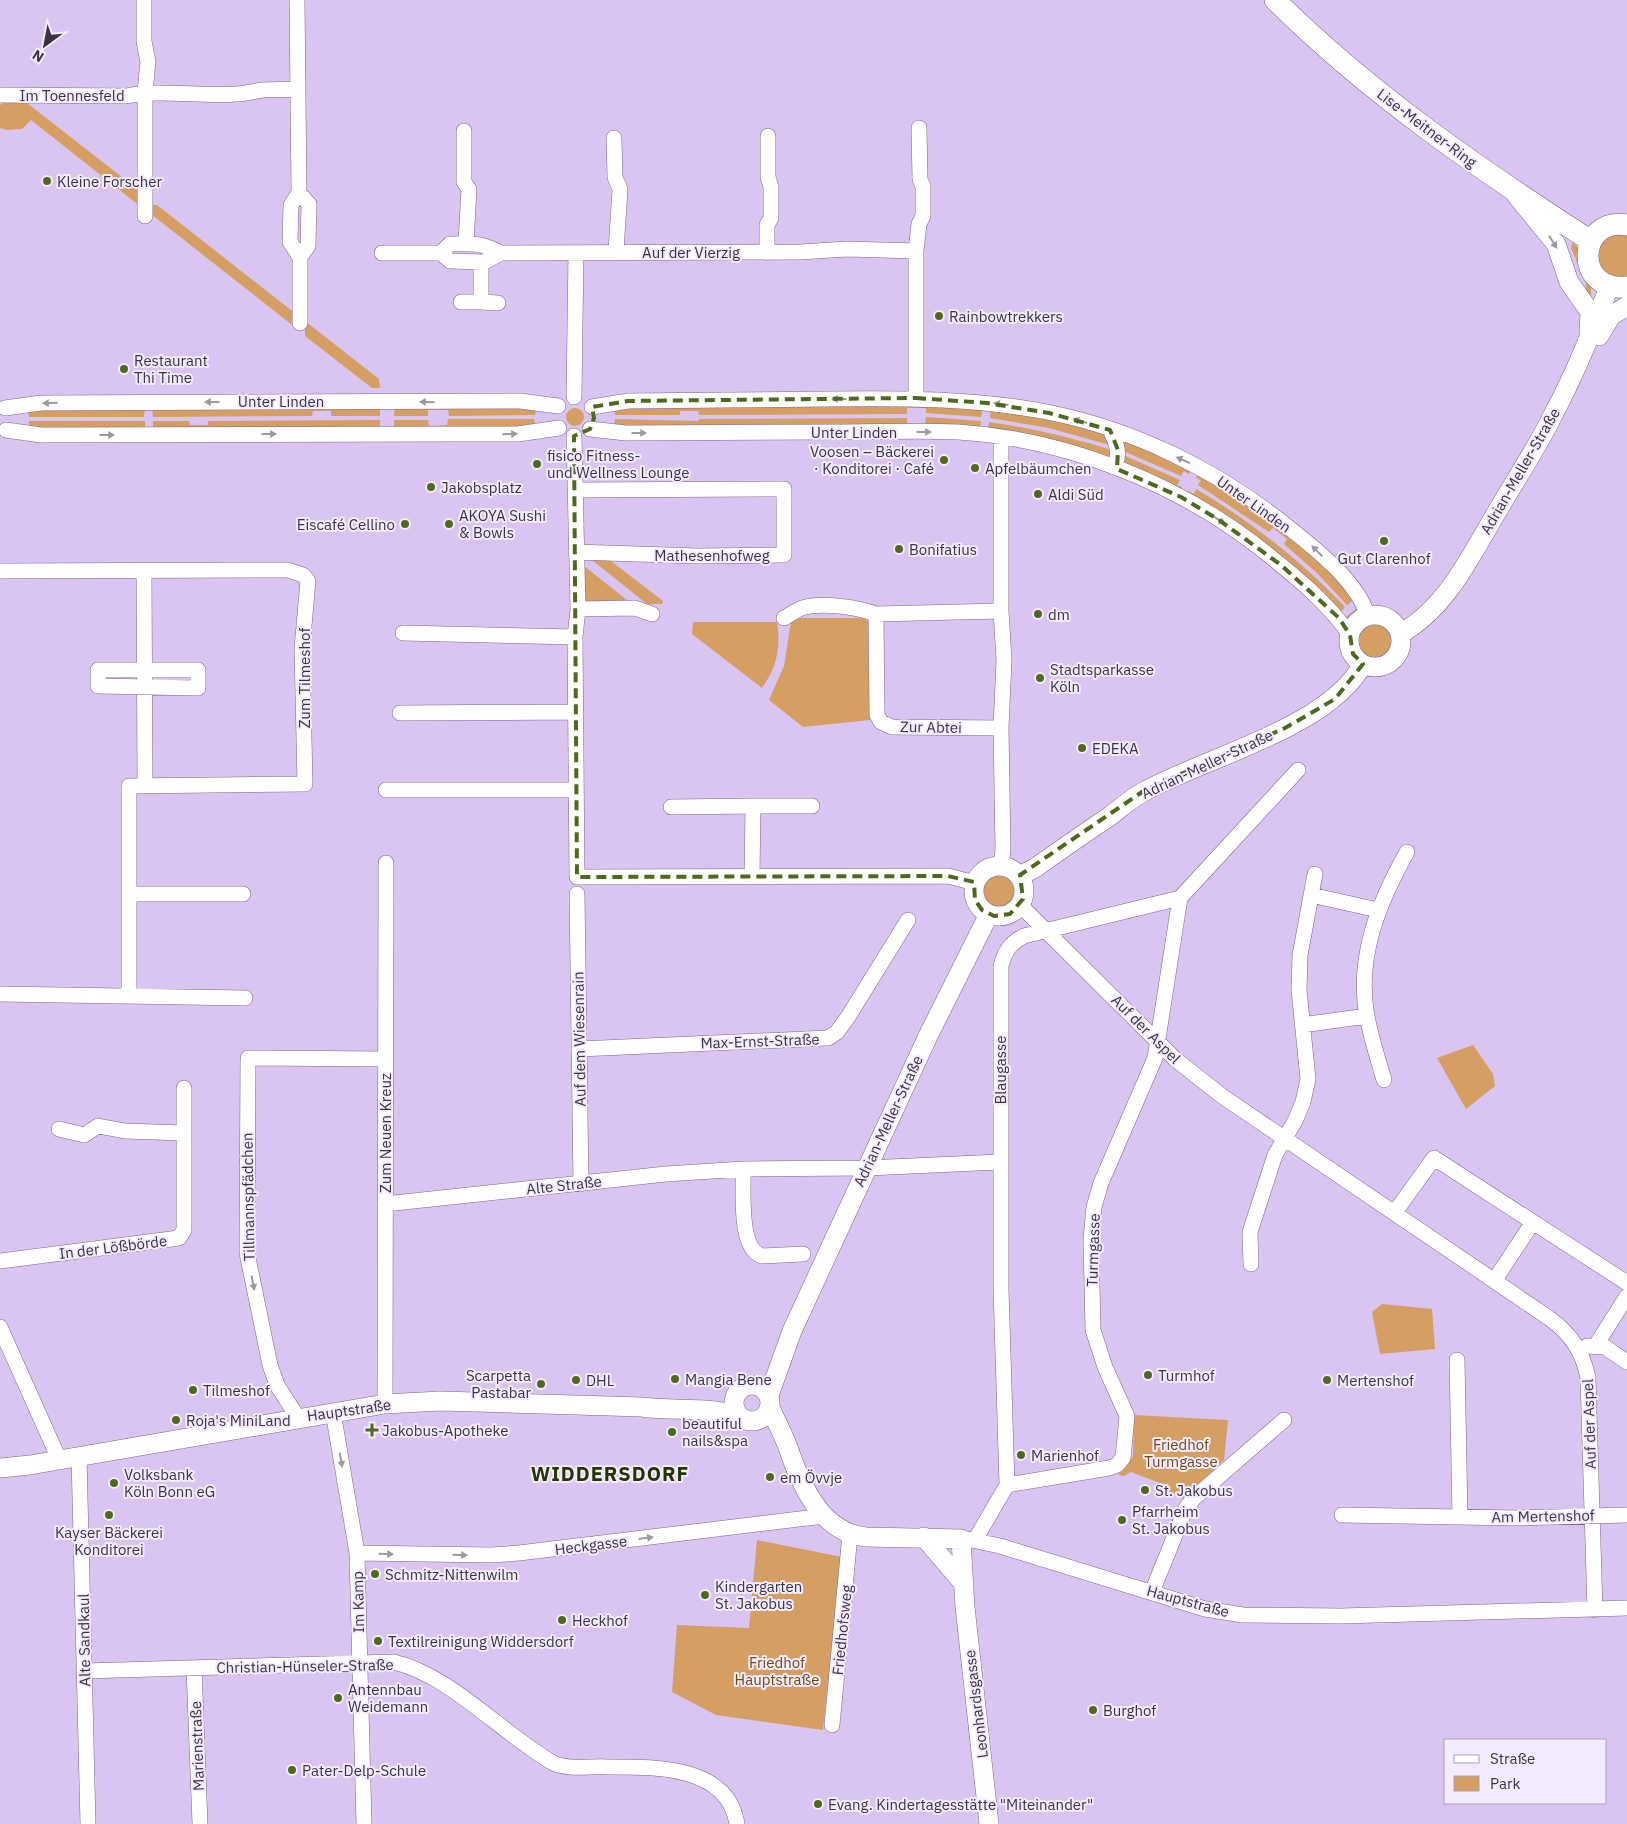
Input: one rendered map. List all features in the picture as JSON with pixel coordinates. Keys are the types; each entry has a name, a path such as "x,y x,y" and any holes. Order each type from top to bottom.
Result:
{"main road":[{"name":"Lise-Meitner-Ring","path":"1275,0 1301,26 1432,134 1512,190 1591,241"},
{"path":"1618,287 1599,281 1592,273 1588,262 1588,251 1591,241 1598,232 1608,226 1627,225"}],"street":[{"name":"Im Toennesfeld","path":"144,0 144,42 148,62 145,92 145,216"},
{"path":"298,0 299,193 308,204 308,246 300,257 300,323"},
{"name":"Im Toennesfeld","path":"0,95 126,96 145,92 237,94 265,90 298,90"},
{"path":"916,398 916,251 919,224 923,216 919,128"},
{"path":"464,131 464,182 469,189 466,243"},
{"path":"767,252 767,225 772,218 771,187 768,178 768,136"},
{"path":"614,138 615,178 620,189 616,251"},
{"path":"1512,190 1556,244 1569,282 1590,312 1585,348"},
{"name":"Auf der Vierzig","path":"441,253 450,244 466,243 487,245 501,252 767,252 837,249 916,251"},
{"name":"Auf der Vierzig","path":"382,253 441,253 450,261 481,262 501,252"},
{"path":"574,397 576,253"},
{"path":"481,262 481,302"},
{"name":"Adrian-Meller-Straße","path":"1400,634 1426,616 1448,591 1553,416 1585,348 1618,287"},
{"path":"461,302 498,303"},
{"path":"1585,348 1595,343 1611,316 1627,306"},
{"path":"2,406 9,419 3,433 41,435 518,434 559,428 574,436 580,436 590,429 594,418 592,407 584,400 574,397 565,400 558,406 555,415 559,428"},
{"name":"Unter Linden","path":"592,407 628,400 916,398 962,400 1049,413 1110,430 1196,466 1233,487 1312,546 1358,593 1368,616"},
{"name":"Unter Linden","path":"2,406 41,404 520,401 558,406"},
{"name":"Unter Linden","path":"590,429 626,433 958,432 1044,446 1113,467 1181,497 1252,542 1339,618 1350,635"},
{"path":"1110,430 1118,450 1118,461 1113,467"},
{"path":"574,436 578,609 575,637 577,877 948,876 975,882"},
{"path":"1000,438 1001,611 1004,660 1001,728 1003,849 1000,866"},
{"name":"Mathesenhofweg","path":"575,490 784,489 784,555 698,556 576,552"},
{"name":"Zum Tilmeshof","path":"0,571 288,570 303,575 308,581 302,648 305,784 145,785"},
{"path":"129,996 129,786 145,785 144,571"},
{"path":"784,618 802,608 815,607 859,607 876,614 1001,611"},
{"path":"578,609 635,608 652,614"},
{"name":"Zur Abtei","path":"876,614 876,715 881,722 892,726 1001,728"},
{"path":"1368,616 1380,616 1390,620 1400,634 1400,650 1392,661 1379,667 1363,664 1353,654 1350,647 1350,635 1355,626 1368,616"},
{"path":"402,633 575,637"},
{"name":"Adrian-Meller-Straße","path":"1019,876 1035,868 1145,790 1209,760 1271,735 1319,710 1347,688 1363,664"},
{"path":"98,670 144,670 198,670 198,688 98,686 98,670"},
{"path":"400,713 576,712"},
{"path":"1180,898 1298,770"},
{"path":"386,790 576,790"},
{"path":"752,877 754,806"},
{"path":"671,807 812,806"},
{"path":"1384,1080 1367,1016 1364,988 1370,935 1378,910 1407,852"},
{"name":"Zum Neuen Kreuz","path":"385,1404 386,863"},
{"path":"1000,866 1012,869 1019,876 1024,889 1020,905 1016,910 1005,916 989,914 982,910 975,900 975,882 985,870 1000,866"},
{"path":"1251,1264 1250,1232 1275,1155 1303,1102 1308,1079 1299,990 1300,954 1315,874"},
{"path":"129,894 243,894"},
{"name":"Auf dem Wiesenrain","path":"577,894 581,1184"},
{"path":"1311,895 1378,910"},
{"name":"Blaugasse","path":"1007,1486 1001,1289 1001,966 1007,949 1012,942 1024,936 1180,898"},
{"name":"Turmgasse","path":"1007,1486 1109,1468 1117,1465 1123,1458 1127,1416 1105,1367 1093,1330 1090,1239 1094,1207 1101,1183 1155,1058 1180,898"},
{"name":"Auf der Aspel","path":"1020,905 1175,1059 1222,1096 1562,1327 1578,1348 1585,1362 1588,1378 1595,1610"},
{"name":"Adrian-Meller-Straße","path":"770,1401 792,1330 928,1036 989,914"},
{"name":"Max-Ernst-Straße","path":"579,1049 828,1038 837,1032 848,1017 908,920"},
{"path":"0,994 245,998"},
{"path":"1302,1025 1367,1016"},
{"name":"Tillmannspfädchen","path":"298,1418 277,1385 270,1365 247,1253 248,1058 385,1059"},
{"name":"In der Lößbörde","path":"0,1261 179,1238 184,1230 184,1088"},
{"path":"59,1129 84,1135 98,1126 125,1131 184,1133"},
{"path":"1395,1212 1434,1158 1627,1283"},
{"name":"Alte Straße","path":"385,1204 666,1174 743,1169 867,1168 1000,1162"},
{"path":"743,1169 745,1235 750,1247 762,1256 803,1254"},
{"path":"1494,1281 1533,1222"},
{"path":"1596,1345 1627,1296"},
{"path":"0,1327 59,1460"},
{"name":"Adrian-Meller-Straße","path":"744,1389 769,1367 785,1338 792,1330"},
{"path":"1578,1348 1596,1345 1613,1352 1627,1362"},
{"path":"1457,1360 1460,1517"},
{"path":"761,1387 770,1401 763,1418 746,1419 734,1403 744,1389 761,1387"},
{"name":"Hauptstraße","path":"642,1407 659,1403 727,1397 744,1389"},
{"name":"Hauptstraße","path":"0,1468 59,1460 385,1404 440,1401 712,1411 746,1419 769,1436 792,1462 813,1503 824,1516 850,1534 866,1537 924,1537 968,1540 1152,1592 1205,1609 1243,1615 1341,1616 1627,1608"},
{"name":"Hauptstraße","path":"770,1401 791,1454 792,1462"},
{"name":"Im Kamp","path":"333,1412 357,1554 364,1824"},
{"path":"1152,1592 1186,1508 1194,1498 1284,1420"},
{"name":"Alte Sandkaul","path":"79,1456 88,1824"},
{"path":"968,1540 1007,1486"},
{"name":"Am Mertenshof","path":"1342,1515 1460,1517 1627,1515"},
{"name":"Heckgasse","path":"357,1554 492,1555 520,1553 824,1516"},
{"name":"Friedhofsweg","path":"832,1725 850,1534"},
{"path":"924,1537 964,1584"},
{"name":"Leonhardsgasse","path":"968,1540 964,1584 989,1824"},
{"name":"Christian-Hünseler-Straße","path":"84,1671 394,1662 419,1670 436,1679 547,1760 562,1766 654,1769 686,1773 705,1779 725,1795 737,1824"},
{"name":"Marienstraße","path":"194,1668 200,1824"}],"highlighted area":[{"path":"916,398 987,403 1049,413 1110,430 1118,450 1117,469 1181,497 1219,520 1281,565 1339,618 1350,635 1353,654 1363,664 1335,699 1285,728 1145,790 1020,875 1023,899 1010,914 994,916 982,910 975,900 974,882 948,876 577,877 574,436 590,429 594,418 592,407 628,401"}],"green space":[{"path":"3,103 27,103 141,192 141,207 31,120 22,129 6,130 0,128 0,105"},
{"path":"151,205 157,205 296,314 296,328 151,214"},
{"path":"1627,231 1627,280 1599,272 1597,243 1603,235"},
{"path":"1573,242 1582,255 1588,272 1591,289 1590,304 1586,294 1586,283 1571,248"},
{"path":"305,321 379,379 380,388 372,388 305,336"},
{"path":"673,404 983,407 981,417 926,413 926,408 907,408 907,414 699,415 698,411 680,411 680,415 615,415 614,407"},
{"path":"380,405 380,416 331,416 331,411 313,411 312,416 153,417 152,407"},
{"path":"395,405 536,408 535,415 449,416 448,410 428,410 428,416 394,416"},
{"path":"145,407 144,417 29,417 28,410"},
{"path":"571,408 579,408 584,413 582,424 571,426 566,421 566,413"},
{"path":"991,408 1025,413 1103,433 1113,446 1049,428 990,418"},
{"path":"926,417 981,421 980,431 614,427 615,419 698,421 699,419 907,418 907,423 925,424"},
{"path":"448,419 534,419 536,428 394,430 394,420 428,420 429,426 447,425"},
{"path":"380,420 380,431 153,431 153,421 189,421 190,425 208,425 208,421"},
{"path":"29,421 145,421 145,431 28,429"},
{"path":"989,422 1037,430 1099,446 1115,451 1114,459 988,432"},
{"path":"1120,438 1191,470 1189,474 1184,471 1181,476 1123,451"},
{"path":"1123,455 1180,480 1177,485 1182,487 1180,492 1124,464"},
{"path":"1198,473 1241,499 1312,554 1355,599 1347,605 1317,573 1284,544 1287,539 1273,528 1269,532 1198,485 1201,480 1196,478"},
{"path":"1196,489 1237,515 1275,543 1311,573 1345,607 1338,614 1186,495 1189,491 1194,494"},
{"path":"592,560 611,561 663,601 662,604 647,604"},
{"path":"584,566 632,604 589,604 584,598"},
{"path":"1359,606 1362,614 1350,624 1344,619"},
{"path":"797,618 864,618 868,621 870,720 803,727 769,700 784,666 791,621 794,622"},
{"path":"693,622 777,622 777,656 762,688 692,634"},
{"path":"1376,624 1383,625 1388,629 1392,634 1392,648 1388,653 1383,657 1376,658 1369,657 1364,653 1360,648 1359,641 1360,634 1364,629 1369,625"},
{"path":"999,875 1006,876 1011,880 1015,885 1015,899 1011,904 1006,908 999,909 992,908 987,904 983,899 982,892 983,885 987,880 992,876"},
{"path":"1473,1045 1493,1074 1495,1086 1466,1109 1437,1058"},
{"path":"1382,1304 1432,1309 1435,1349 1380,1354 1372,1312"},
{"name":"Friedhof Turmgasse","path":"1134,1415 1228,1420 1224,1460 1183,1499 1169,1491 1170,1487 1131,1472 1124,1476 1118,1475 1133,1456"},
{"name":"Friedhof Hauptstraße","path":"757,1540 842,1557 823,1730 716,1715 672,1692 677,1625 749,1628"}],"place":[{"name":"Kleine Forscher","path":"47,181"},
{"name":"Rainbowtrekkers","path":"939,316"},
{"name":"Restaurant Thi Time","path":"124,369"},
{"name":"Voosen – Bäckerei · Konditorei · Café","path":"944,460"},
{"name":"fisico Fitness- und Wellness Lounge","path":"537,464"},
{"name":"Apfelbäumchen","path":"975,468"},
{"name":"Jakobsplatz","path":"431,487"},
{"name":"Aldi Süd","path":"1038,494"},
{"name":"Eiscafé Cellino","path":"405,524"},
{"name":"AKOYA Sushi & Bowls","path":"449,524"},
{"name":"Gut Clarenhof","path":"1384,541"},
{"name":"Bonifatius","path":"899,549"},
{"name":"dm","path":"1038,614"},
{"name":"Stadtsparkasse Köln","path":"1040,678"},
{"name":"EDEKA","path":"1082,748"},
{"name":"Turmhof","path":"1148,1375"},
{"name":"Mangia Bene","path":"675,1379"},
{"name":"DHL","path":"576,1380"},
{"name":"Mertenshof","path":"1327,1380"},
{"name":"Scarpetta Pastabar","path":"541,1384"},
{"name":"Tilmeshof","path":"193,1390"},
{"name":"Roja's MiniLand","path":"176,1420"},
{"name":"Jakobus-Apotheke","path":"372,1430"},
{"name":"beautiful nails&spa","path":"672,1432"},
{"name":"Marienhof","path":"1021,1455"},
{"name":"em Övvje","path":"770,1477"},
{"name":"Volksbank Köln Bonn eG","path":"114,1483"},
{"name":"St. Jakobus","path":"1145,1490"},
{"name":"Kayser Bäckerei Konditorei","path":"109,1515"},
{"name":"Pfarrheim St. Jakobus","path":"1122,1520"},
{"name":"Schmitz-Nittenwilm","path":"375,1574"},
{"name":"Kindergarten St. Jakobus","path":"705,1595"},
{"name":"Heckhof","path":"562,1620"},
{"name":"Textilreinigung Widdersdorf","path":"378,1641"},
{"name":"Antennbau Weidemann","path":"338,1698"},
{"name":"Burghof","path":"1093,1710"},
{"name":"Pater-Delp-Schule","path":"292,1770"},
{"name":"Evang. Kindertagesstätte \"Miteinander\"","path":"818,1804"}],"district":[{"name":"WIDDERSDORF","path":"610,1473"}]}
